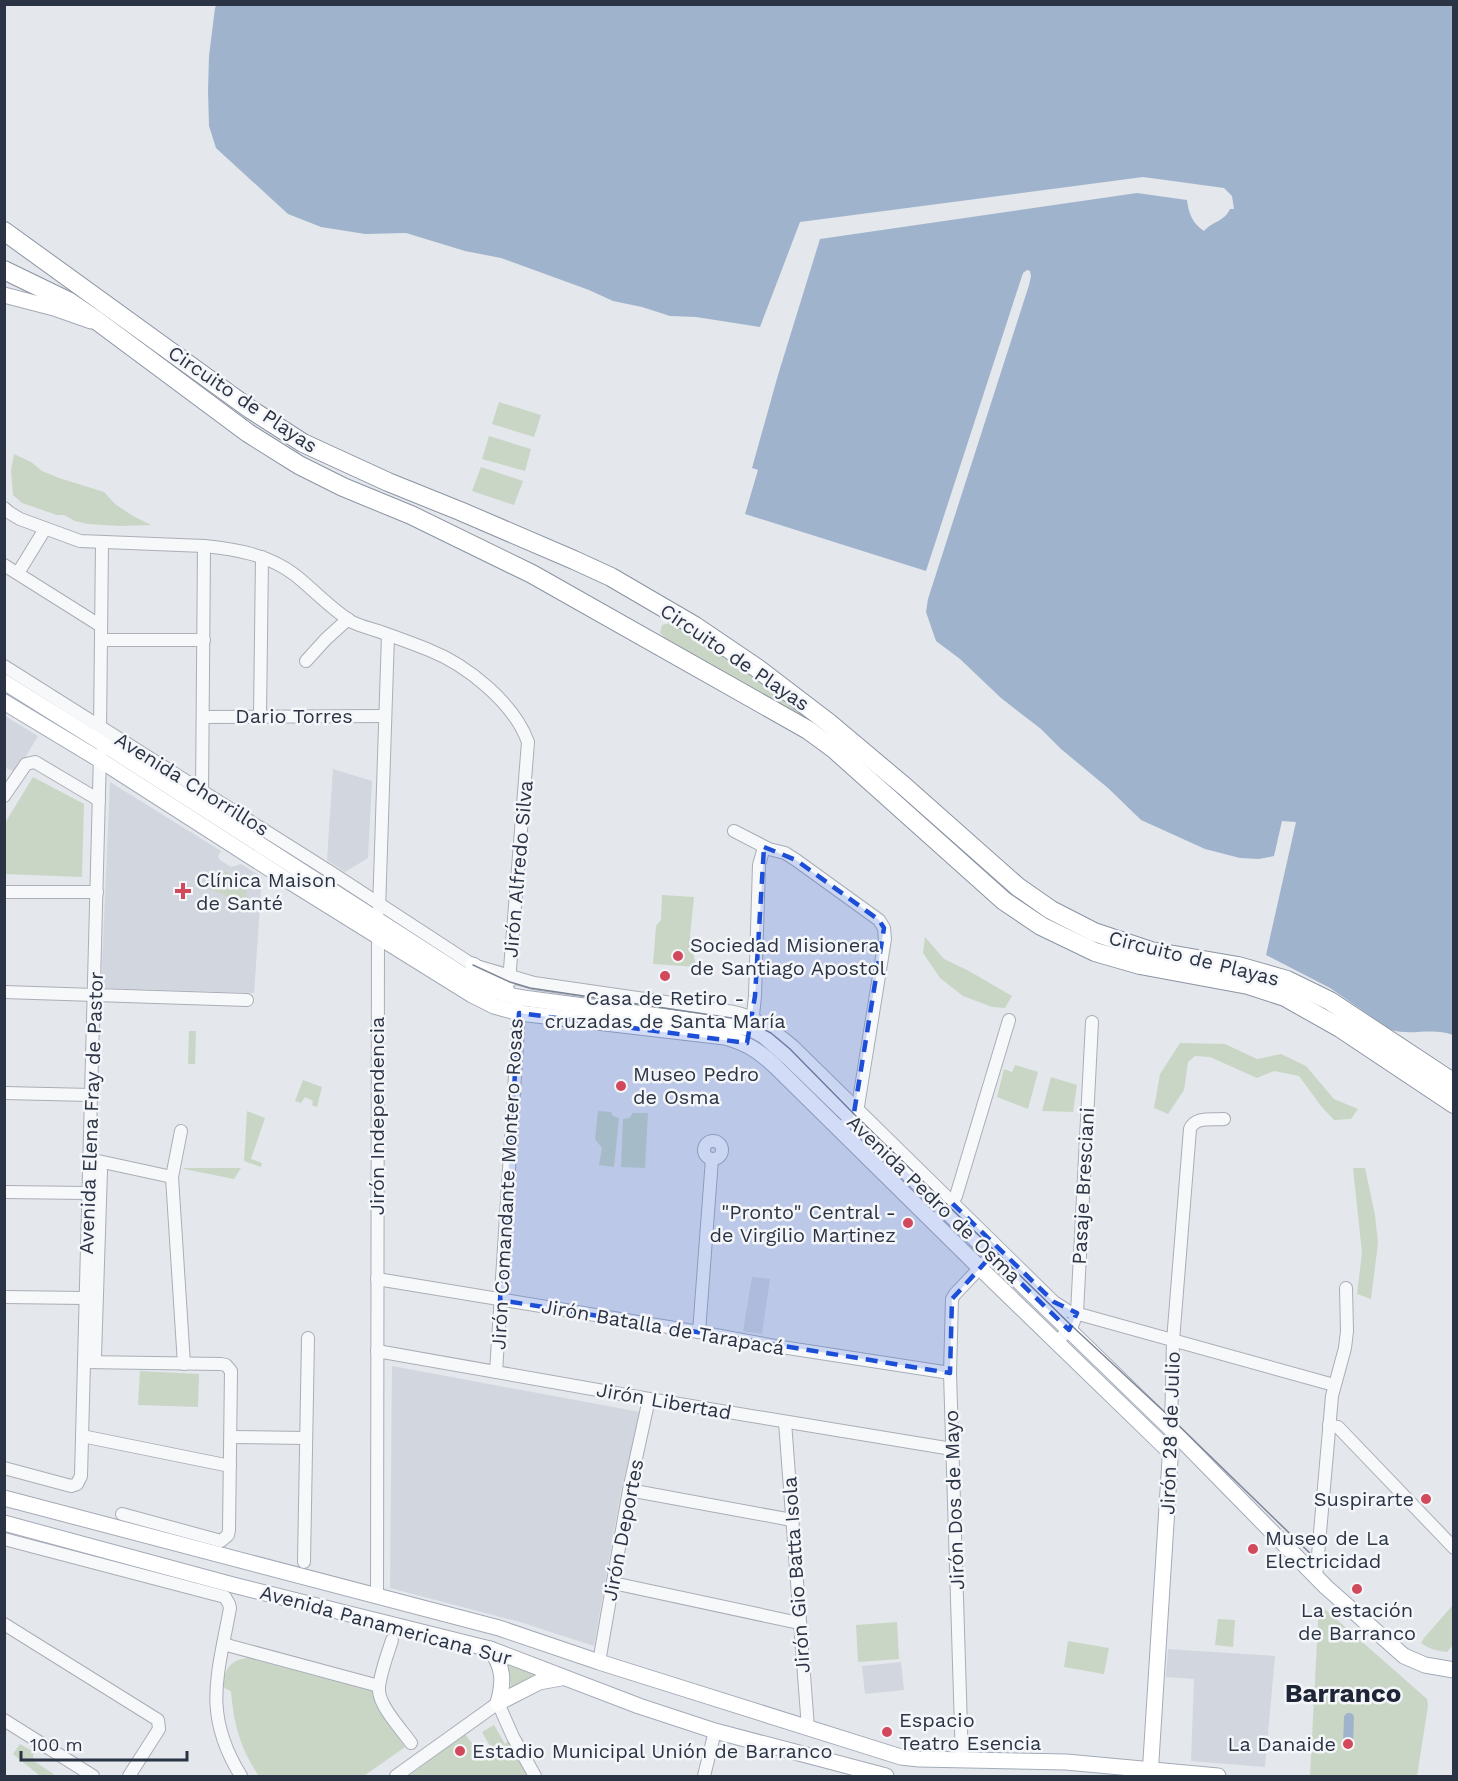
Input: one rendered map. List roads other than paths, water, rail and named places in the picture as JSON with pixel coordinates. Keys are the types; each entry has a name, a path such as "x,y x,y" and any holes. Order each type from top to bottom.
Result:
{"highway":[{"name":"Circuito de Playas","path":"4,231 250,409 303,443 379,478 565,555 611,578 695,626 757,668 829,723 1018,887 1051,910 1094,932 1151,951 1238,966 1287,980 1330,1001 1454,1083"},
{"name":"Circuito de Playas","path":"4,270 68,301 248,433 300,465 343,487 411,515 532,574 808,730 834,749 1004,901 1041,926 1095,952 1140,965 1248,985 1285,997 1340,1028 1454,1104"}],"main road":[{"path":"4,295 54,308 113,332"},
{"name":"Avenida Chorrillos","path":"4,682 100,734 167,794 288,872 378,937"},
{"name":"Avenida Chorrillos","path":"4,702 100,760 167,794 202,808 238,840"},
{"name":"Avenida Chorrillos","path":"288,872 378,920"},
{"name":"Avenida Pedro de Osma","path":"378,920 468,978 492,990 514,997 750,1030 764,1036 854,1114 949,1207 992,1255 1172,1429 1316,1578 1396,1651 1416,1663 1454,1670"},
{"name":"Avenida Pedro de Osma","path":"378,937 483,1001 519,1014 725,1037 750,1030"},
{"path":"473,965 514,997"},
{"name":"Avenida Pedro de Osma","path":"750,1030 776,1066 1171,1453"},
{"name":"Jirón 28 de Julio","path":"1150,1774 1172,1429"},
{"name":"Avenida Panamericana Sur","path":"4,1498 499,1628 599,1662 901,1757 1066,1762 1150,1774 1218,1776"},
{"name":"Avenida Panamericana Sur","path":"4,1523 244,1588 490,1649 540,1675 565,1678 715,1731 867,1774 886,1776"},
{"path":"498,1703 540,1675 543,1660 535,1641"},
{"path":"490,1649 499,1662 501,1672 502,1687 498,1703"}],"street":[{"path":"4,508 20,519 80,541 184,544 224,548 262,557 295,575 348,619 358,625 388,635"},
{"path":"18,573 45,529"},
{"name":"Avenida Elena Fray de Pastor","path":"4,1468 70,1486 77,1484 81,1476 89,1359 85,1298 100,760 102,543"},
{"path":"202,808 204,546"},
{"path":"260,717 262,557"},
{"path":"4,565 101,626"},
{"path":"306,661 348,619"},
{"name":"Jirón Independencia","path":"377,1597 378,920 388,635"},
{"name":"Jirón Alfredo Silva","path":"388,635 431,650 470,673 515,716 528,742 510,976 514,997"},
{"path":"101,640 204,640"},
{"name":"Avenida Chorrillos","path":"4,666 100,734 203,791 379,904"},
{"name":"Dario Torres","path":"203,717 385,716"},
{"path":"4,796 27,764 35,762 99,800"},
{"path":"734,831 796,860 879,920 884,928 885,939 854,1114 840,1130"},
{"path":"750,1030 755,996 759,865 764,847"},
{"path":"4,892 97,892"},
{"name":"Avenida Pedro de Osma","path":"379,904 473,965 534,983 734,1012 750,1030"},
{"path":"4,992 247,1000"},
{"name":"Jirón Comandante Montero Rosas","path":"496,1372 519,1014 514,997"},
{"path":"933,1222 949,1207 1009,1020"},
{"name":"Pasaje Bresciani","path":"1057,1342 1069,1330 1077,1313 1092,1022"},
{"path":"4,1093 91,1095"},
{"name":"Jirón 28 de Julio","path":"1172,1429 1173,1341 1190,1129 1192,1123 1197,1120 1224,1119"},
{"path":"181,1131 172,1177 184,1364"},
{"path":"89,1159 172,1177"},
{"path":"699,1332 712,1159"},
{"path":"101,1170 89,1359 221,1364 230,1368 232,1375 228,1535 221,1541 122,1514"},
{"path":"4,1192 88,1193"},
{"name":"Avenida Pedro de Osma","path":"949,1207 1054,1302 1068,1311 1334,1385"},
{"name":"Jirón Dos de Mayo","path":"962,1760 950,1373 951,1310 955,1294 992,1255"},
{"name":"Jirón Batalla de Tarapacá","path":"377,1279 950,1373"},
{"path":"1316,1578 1334,1385 1345,1348 1347,1331 1346,1288"},
{"path":"4,1297 85,1298"},
{"path":"304,1562 308,1338"},
{"name":"Jirón Libertad","path":"377,1351 952,1449"},
{"name":"Jirón Deportes","path":"599,1662 629,1490 649,1399"},
{"name":"Jirón Gio Batta Isola","path":"785,1422 808,1728"},
{"path":"1329,1425 1338,1427 1454,1548"},
{"path":"82,1436 230,1466"},
{"path":"231,1437 306,1438"},
{"path":"629,1490 792,1520"},
{"path":"4,1539 225,1597 230,1608 216,1684 218,1720 222,1739 241,1776"},
{"path":"613,1582 799,1623"},
{"path":"4,1624 158,1720 159,1729 129,1776"},
{"path":"392,1640 379,1686 379,1694 382,1703 411,1743"},
{"path":"223,1644 379,1686"},
{"path":"396,1776 498,1703 513,1737 535,1776"},
{"path":"4,1720 93,1776"},
{"path":"704,1776 715,1731"}],"water":[{"path":"217,4 1453,5 1453,1035 1391,1030 1330,988 1266,955 1296,822 1282,821 1274,856 1259,859 1240,858 1205,849 1141,820 1041,729 1001,698 960,659 936,641 926,612 928,599 1029,285 1030,271 1023,273 926,571 745,514 758,470 752,468 820,239 1137,193 1187,200 1192,218 1204,231 1225,217 1230,209 1234,209 1232,196 1224,188 1143,177 800,222 760,327 696,317 670,316 613,301 501,258 465,251 406,233 365,234 321,227 288,214 216,148 209,126 208,91 209,56"},
{"path":"1347,1713 1354,1716 1353,1746 1350,1749 1343,1746 1344,1716"}],"tram line":[{"path":"473,965 510,982 530,988 745,1020 771,1033 1318,1561"}],"place":[{"name":"Clínica Maison de Santé","path":"183,891"},
{"name":"Sociedad Misionera de Santiago Apostol","path":"678,956"},
{"name":"Casa de Retiro - cruzadas de Santa María","path":"665,976"},
{"name":"Museo Pedro de Osma","path":"621,1086"},
{"name":"\"Pronto\" Central - de Virgilio Martinez","path":"908,1223"},
{"name":"Suspirarte","path":"1426,1499"},
{"name":"Museo de La Electricidad","path":"1253,1549"},
{"name":"La estación de Barranco","path":"1357,1589"},
{"name":"Espacio Teatro Esencia","path":"887,1732"},
{"name":"La Danaide","path":"1348,1744"},
{"name":"Estadio Municipal Unión de Barranco","path":"460,1751"}],"district":[{"name":"Barranco","path":"1343,1693"}]}
